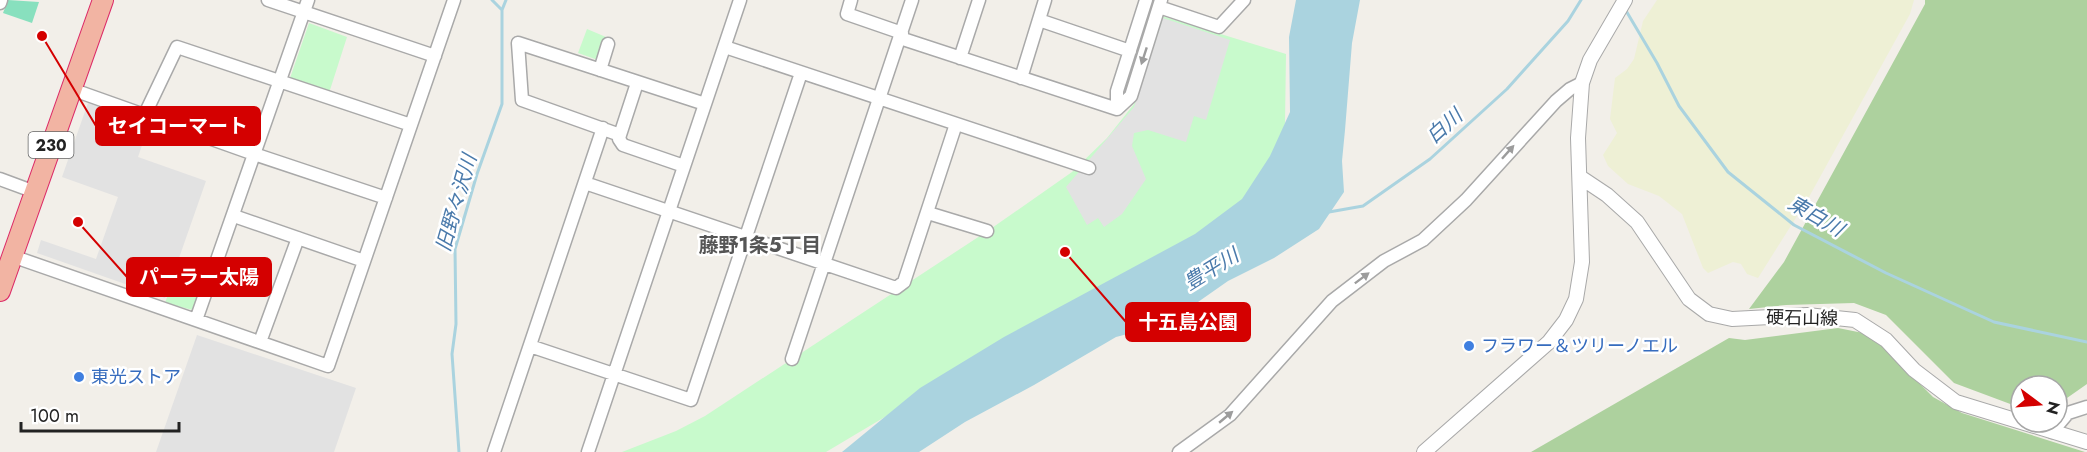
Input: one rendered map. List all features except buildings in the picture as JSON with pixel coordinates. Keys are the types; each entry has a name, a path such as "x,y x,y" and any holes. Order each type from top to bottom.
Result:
{"highway":[{"name":"230","path":"0,291 103,0"}],"street":[{"path":"268,0 306,6 435,56"},
{"path":"12,256 328,366 454,0"},
{"path":"588,452 740,0"},
{"path":"851,0 847,14 960,58 1117,110"},
{"path":"792,359 912,0"},
{"path":"960,58 979,0"},
{"path":"1020,78 1046,0"},
{"path":"1117,110 1117,91 1144,0"},
{"path":"1117,110 1131,96 1160,4 1219,27 1244,0"},
{"path":"1424,452 1549,342 1566,320 1576,298 1582,262 1578,138 1582,83 1590,60 1625,0"},
{"path":"196,320 306,6"},
{"path":"1039,20 1130,51"},
{"path":"620,135 522,100 518,43 705,104"},
{"path":"600,70 608,44"},
{"path":"145,114 177,47 411,126"},
{"path":"725,47 1089,168"},
{"path":"530,346 691,400 801,73"},
{"path":"637,83 620,135 623,145 684,166"},
{"path":"1179,452 1230,415 1332,301 1384,261 1423,240 1466,200 1556,101 1570,89 1582,83"},
{"path":"71,89 386,198"},
{"path":"585,183 896,288 904,282 956,124"},
{"path":"494,452 603,128"},
{"name":"硬石山線","path":"1580,177 1607,195 1637,222 1689,299 1709,314 1732,319 1807,315 1856,320 1886,340 1914,370 1956,402 2009,419"},
{"path":"0,179 35,192"},
{"path":"928,213 987,231"},
{"path":"234,216 364,261"},
{"path":"261,342 298,238"},
{"path":"2069,413 2087,408"},
{"name":"硬石山線","path":"2059,434 2087,442"}],"green space":[{"path":"8,0 39,2 32,23 3,13"},
{"path":"1657,0 1914,0 1910,14 1809,197 1758,278 1747,274 1741,264 1733,262 1708,273 1703,268 1682,214 1659,196 1628,184 1608,166 1603,155 1617,133 1610,119 1615,78 1627,69 1634,59 1643,21"},
{"path":"1925,0 2087,0 2087,384 2069,397 2069,374 2009,374 2009,404 1954,383 1886,315 1854,303 1786,305 1749,309 1784,262 1925,4"},
{"path":"1162,16 1286,54 1285,123 1274,174 1250,211 952,377 826,452 622,452 676,431 705,416 989,230 1072,172 1107,138 1134,104"},
{"path":"309,23 347,37 329,93 290,78"},
{"path":"587,29 606,37 598,60 578,53"},
{"path":"176,272 203,282 193,310 165,303"},
{"path":"1838,328 1863,333 1880,344 1933,397 1962,413 2009,428 2009,434 2028,434 2085,452 1531,452 1729,338 1745,340"}],"shaded area":[{"path":"1163,18 1230,40 1206,120 1194,116 1186,142 1148,130 1134,133 1132,146 1146,179 1122,214 1104,227 1098,218 1087,225 1066,187 1134,107"},
{"path":"89,100 150,122 138,157 206,181 165,298 37,253 41,240 96,259 118,197 62,177"},
{"path":"197,335 356,388 334,452 156,452"}],"water":[{"name":"豊平川","path":"1296,0 1360,0 1352,43 1342,161 1344,192 1319,229 1274,258 1228,281 1188,309 1158,326 1116,337 965,422 919,452 842,452 920,388 1004,337 1195,234 1242,199 1270,156 1290,112 1289,37"}],"waterway":[{"path":"492,0 502,10"},
{"name":"旧野々沢川","path":"459,452 452,354 456,324 455,249 477,174 502,104 502,10 506,0"},
{"name":"白川","path":"1329,212 1363,206 1430,159 1507,89 1568,21 1581,0"},
{"name":"東白川","path":"1625,9 1679,106 1728,172 1794,225 1886,273 1994,322 2087,342"}],"place":[{"name":"セイコーマート","path":"42,36"},
{"name":"パーラー太陽","path":"78,222"},
{"name":"十五島公園","path":"1065,252"},
{"name":"フラワー＆ツリーノエル","path":"1469,346"},
{"name":"東光ストア","path":"79,377"}],"district":[{"name":"藤野1条5丁目","path":"760,245"}]}
